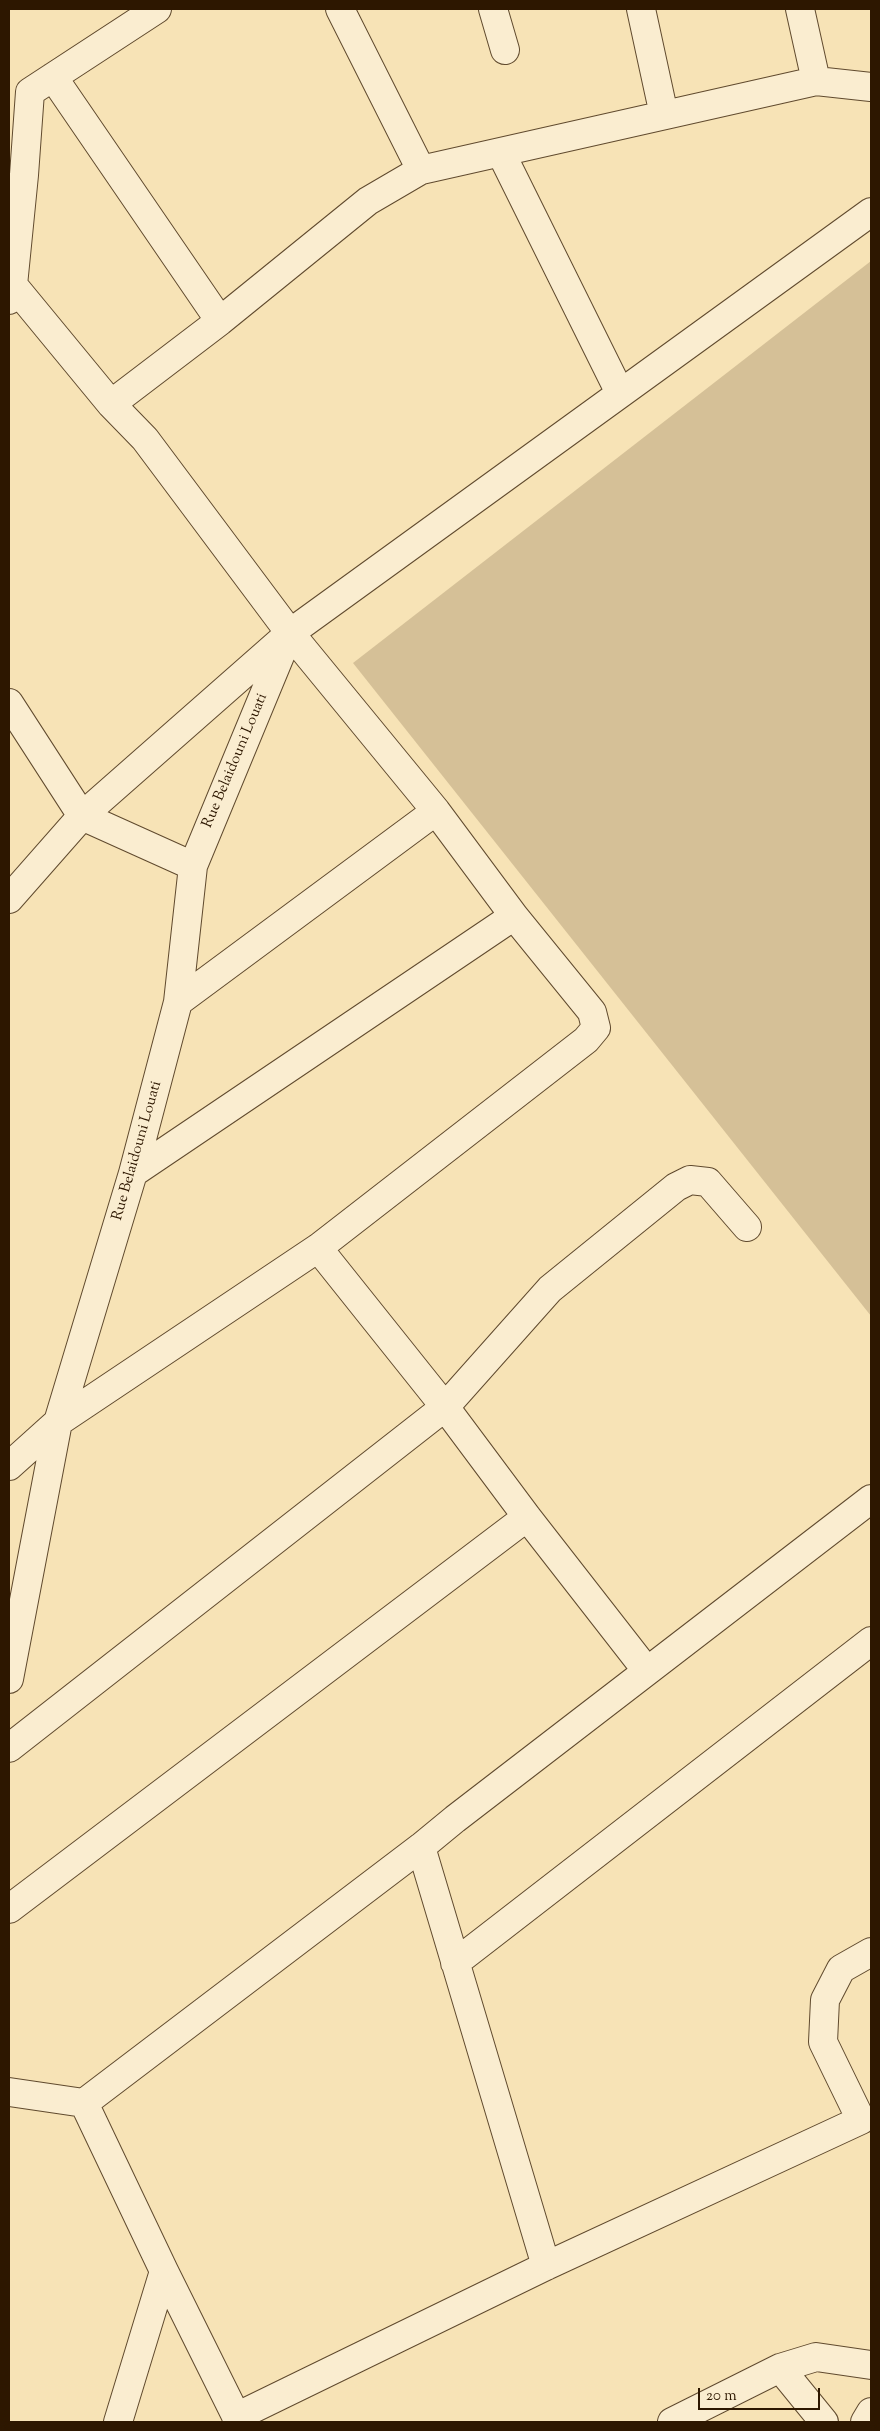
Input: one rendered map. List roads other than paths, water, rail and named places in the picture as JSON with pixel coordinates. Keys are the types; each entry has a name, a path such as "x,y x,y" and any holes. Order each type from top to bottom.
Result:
{"street":[{"path":"9,110 30,92 156,9"},
{"path":"340,9 421,170"},
{"path":"493,9 505,50"},
{"path":"641,9 664,115"},
{"path":"800,9 816,81"},
{"path":"53,77 220,321"},
{"path":"111,404 220,321 368,201 421,170 816,81 871,87"},
{"path":"9,1466 58,1422 318,1248 586,1040 596,1028 592,1012 514,916 436,810 290,633 146,439 111,404 11,292 30,92"},
{"path":"501,153 620,393"},
{"path":"9,899 82,816 290,633 871,212"},
{"name":"Rue Belaidouni Louati","path":"9,1679 12,1644 58,1422 133,1173 178,1002 193,866 290,633"},
{"path":"9,703 82,816 193,866"},
{"path":"178,1002 436,810"},
{"path":"133,1173 514,916"},
{"path":"9,1748 445,1407 550,1289 676,1187 690,1180 708,1182 747,1227"},
{"path":"318,1248 445,1407 527,1517 647,1671"},
{"path":"9,2092 84,2103 421,1847 871,1499"},
{"path":"9,1909 527,1517"},
{"path":"455,1963 871,1642"},
{"path":"421,1847 546,2266"},
{"path":"84,2103 164,2272 238,2420 546,2266 866,2121 823,2042 825,2000 841,1969 871,1952"},
{"path":"118,2422 164,2272"},
{"path":"672,2422 780,2368 816,2357 871,2365"},
{"path":"780,2368 824,2422"},
{"path":"865,2422 871,2412"}]}
